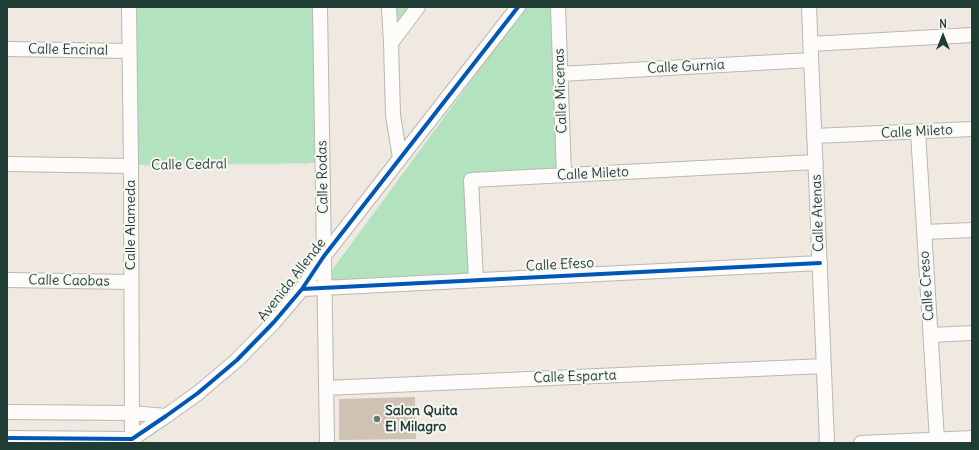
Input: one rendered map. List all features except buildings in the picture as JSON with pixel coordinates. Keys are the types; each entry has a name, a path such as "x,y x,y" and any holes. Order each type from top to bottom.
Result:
{"street":[{"name":"Calle Alameda","path":"129,7 132,441"},
{"name":"Calle Rodas","path":"320,7 326,443"},
{"path":"389,7 392,115 400,158"},
{"path":"391,43 418,7"},
{"name":"Avenida Allende","path":"132,441 198,393 237,360 274,322 302,289 324,256 518,7"},
{"name":"Calle Micenas","path":"558,7 564,175"},
{"name":"Calle Atenas","path":"809,7 827,443"},
{"path":"810,44 972,35"},
{"name":"Calle Encinal","path":"7,49 129,51"},
{"name":"Calle Gurnia","path":"560,74 811,60"},
{"name":"Calle Mileto","path":"814,136 972,129"},
{"name":"Calle Creso","path":"918,132 937,440"},
{"name":"Calle Mileto","path":"476,280 471,180 816,162"},
{"name":"Calle Cedral","path":"7,164 131,166"},
{"path":"924,232 972,230"},
{"name":"Calle Efeso","path":"302,289 820,263"},
{"name":"Calle Caobas","path":"7,280 131,282"},
{"path":"931,335 972,334"},
{"name":"Calle Esparta","path":"326,388 824,366"},
{"path":"7,412 132,413 166,416"},
{"path":"7,438 132,441"},
{"path":"861,443 972,438"}],"green space":[{"path":"130,7 318,7 321,163 132,165"},
{"path":"390,7 417,7 392,39"},
{"path":"525,7 550,7 566,177 466,185 469,278 328,284 332,270"}],"cycle path":[{"path":"7,438 132,439 198,393 237,360 274,322 302,289 324,256 518,7"},
{"path":"302,289 820,263"}],"place":[{"name":"Salon Quita El Milagro","path":"377,419"}]}
